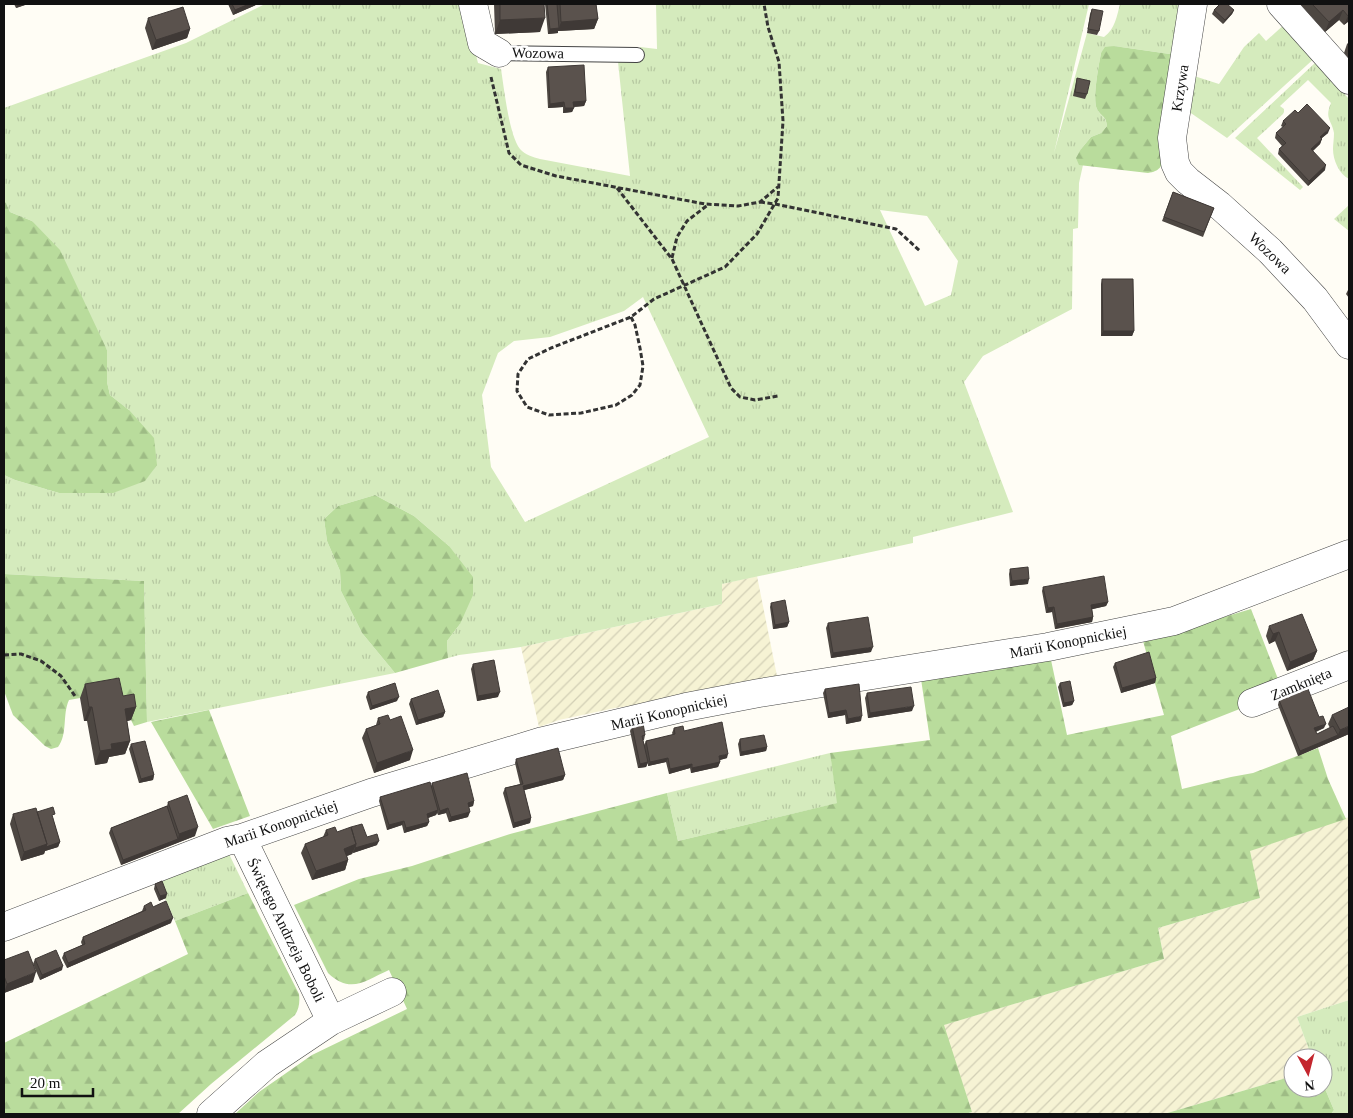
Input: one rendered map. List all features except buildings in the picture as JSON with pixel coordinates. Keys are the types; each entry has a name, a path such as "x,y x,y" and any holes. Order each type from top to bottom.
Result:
{"street":[{"path":"473,4 490,48"},
{"name":"Krzywa","path":"1180,172 1175,163 1172,138 1194,4"},
{"path":"1281,4 1349,80"},
{"name":"Wozowa","path":"1180,172 1270,251 1315,299 1349,345"},
{"name":"Marii Konopnickiej","path":"4,927 228,841 242,838 371,793 543,741 686,707 759,693 1063,644 1174,621 1349,554"},
{"name":"Zamknięta","path":"1252,703 1349,664"},
{"name":"Świętego Andrzeja Boboli","path":"242,838 331,1021"},
{"name":"Świętego Andrzeja Boboli","path":"211,1114 267,1064 331,1021 392,992"}],"lane":[{"name":"Wozowa","path":"490,48 637,55"}],"path":[{"path":"630,317 635,325 643,366 640,385 632,395 616,405 581,413 549,415 527,407 516,392 518,374 528,359 630,317 654,299 725,267 757,234 775,204 778,198 783,121 779,62 768,28 764,4"},
{"path":"490,48 510,153 521,165 556,176 710,204 738,206 760,202 775,204 896,229 920,251"},
{"path":"760,202 779,186"},
{"path":"617,187 672,259 731,388 740,397 755,400 778,396"},
{"path":"672,259 677,237 687,221 710,204"},
{"path":"4,655 21,654 41,661 61,676 75,696"}],"shaded area":[{"path":"757,576 777,676 559,720 539,727 521,647 722,604 722,584"},
{"path":"1349,817 1349,1000 1297,1017 1308,1048 1283,1048 1283,1079 1164,1114 965,1114 972,1112 943,1025 1164,959 1158,928 1260,898 1249,851"}],"green space":[{"path":"265,4 463,4 478,63 501,69 510,123 520,149 529,156 540,159 630,176 618,62 640,62 640,47 657,49 656,4 1089,4 1054,153 1087,33 1104,37 1108,34 1115,22 1120,4 1183,4 1177,55 1114,46 1101,53 1095,98 1097,109 1106,120 1107,126 1101,133 1091,137 1081,149 1079,165 1083,165 1079,183 1078,228 1073,229 1072,309 983,356 964,382 1013,512 913,537 913,543 722,584 722,604 521,647 448,658 447,641 460,624 449,546 414,516 375,495 338,506 324,519 327,541 340,571 341,591 362,633 395,673 147,722 144,581 4,574 4,475 59,493 129,410 110,395 107,382 107,350 32,221 10,212 4,199 4,108 186,43","holes":["880,210 927,216 958,261 951,295 925,306","643,297 709,437 525,522 491,467 482,395 498,353 514,341 550,337 624,311"]},
{"path":"1287,22 1318,55 1227,138 1185,109 1191,75 1219,84 1244,47 1259,33 1266,41"},
{"path":"1114,46 1177,55 1166,156 1160,168 1152,172 1079,165 1076,158 1091,137 1101,133 1107,126 1097,109 1096,90 1101,53 1105,47"},
{"path":"1316,62 1349,99 1349,179 1345,177 1337,166 1334,158 1334,133 1328,116 1331,103 1308,80 1280,106 1284,109 1283,114 1257,138 1303,187 1300,190 1235,138"},
{"path":"4,199 10,212 32,221 60,250 107,350 107,382 110,395 129,410 154,438 157,465 145,481 113,493 59,493 4,475"},
{"path":"1349,205 1349,231 1334,219"},
{"path":"375,495 414,516 449,546 473,577 473,595 460,624 447,641 448,658 395,673 362,633 341,591 340,571 327,541 324,519 338,506"},
{"path":"4,574 144,581 147,722 134,726 129,708 114,692 69,700 61,742 58,747 51,749 45,746 13,715 4,691"},
{"path":"1251,609 1283,692 1171,736 1182,789 1253,773 1318,748 1328,779 1346,819 1250,851 1260,898 1158,928 1164,959 944,1025 972,1112 965,1114 235,1114 259,1092 312,1055 407,1009 389,970 358,984 344,983 336,980 328,973 294,905 359,879 412,866 510,834 667,793 678,841 837,803 830,753 930,740 921,679 1051,660 1067,735 1164,715 1143,641"},
{"path":"209,710 250,816 213,829 151,722"},
{"path":"830,753 838,803 678,841 667,793"},
{"path":"229,854 248,893 175,921 157,880"},
{"path":"248,893 299,994 299,1005 295,1015 211,1084 178,1114 4,1114 4,1043 188,954 175,921"},
{"path":"1349,1000 1349,1114 1331,1114 1334,1110 1329,1098 1333,1098 1333,1048 1308,1048 1297,1017"},
{"path":"1283,1079 1283,1098 1329,1098 1334,1110 1331,1114 1164,1114"}]}
